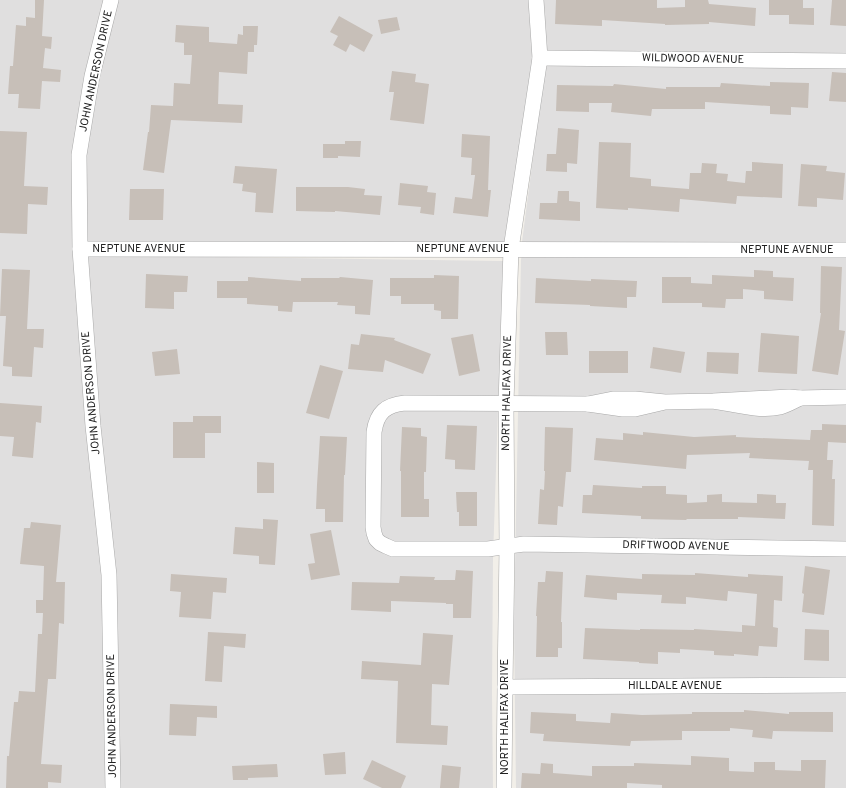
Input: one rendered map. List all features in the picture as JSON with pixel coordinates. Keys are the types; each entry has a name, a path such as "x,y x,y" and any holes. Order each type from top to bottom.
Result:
{"street":[{"name":"JOHN ANDERSON DRIVE","path":"111,0 92,76 79,155 80,249 93,426 109,575 113,788"},
{"name":"NORTH HALIFAX DRIVE","path":"504,788 504,687 507,547 506,403 511,249 540,58 536,0"},
{"name":"WILDWOOD AVENUE","path":"540,58 846,61"},
{"name":"NEPTUNE AVENUE","path":"80,249 846,250"},
{"name":"DRIFTWOOD AVENUE","path":"846,397 800,398 780,407 769,409 713,401 665,402 635,399 613,399 588,404 405,402 389,406 379,416 374,432 373,527 376,539 380,543 393,549 488,549 524,544 846,549"},
{"name":"HILLDALE AVENUE","path":"504,687 846,685"}],"shaded area":[{"path":"0,0 105,0 73,156 103,576 107,788 0,788"},
{"path":"117,0 530,0 534,58 504,247 86,242 85,155 98,77"},
{"path":"543,0 846,0 846,54 546,51"},
{"path":"545,65 846,68 846,243 522,242"},
{"path":"87,255 503,261 493,558 493,788 119,788 99,424"},
{"path":"846,255 846,788 516,788 514,621 522,256"}],"building":[{"path":"35,0 44,0 42,36 52,37 51,49 45,48 43,68 61,70 60,82 42,81 40,109 18,108 19,94 8,94 10,66 13,66 16,25 26,26 26,17 35,18"},
{"path":"556,0 657,0 657,8 685,7 685,0 708,0 709,4 756,8 755,26 709,22 709,24 665,25 602,20 602,26 555,24"},
{"path":"769,0 803,0 803,8 814,8 814,25 789,24 789,15 769,15"},
{"path":"832,0 846,0 846,26 830,25"},
{"path":"339,16 373,35 364,52 350,44 346,52 333,45 338,36 330,32"},
{"path":"397,17 400,30 381,34 378,20"},
{"path":"176,25 209,27 209,42 237,44 238,34 243,35 243,26 258,26 257,45 254,45 254,52 248,52 247,74 219,72 218,104 243,105 242,123 171,120 164,173 143,170 149,132 151,105 173,106 174,83 190,84 192,55 184,55 184,43 175,42"},
{"path":"392,71 416,74 415,82 429,84 424,124 390,120 394,92 389,92"},
{"path":"832,72 846,73 846,102 829,101"},
{"path":"770,82 809,83 808,108 791,107 791,115 770,114 770,106 705,102 705,109 652,109 651,116 611,112 612,103 589,103 589,112 556,111 557,85 613,86 614,84 666,89 666,87 720,87 721,83 770,86"},
{"path":"558,128 579,130 577,164 567,163 567,172 546,171 547,154 556,154"},
{"path":"0,131 27,132 24,186 48,187 47,205 28,204 27,234 0,233"},
{"path":"462,134 490,136 488,190 491,190 488,217 453,213 455,197 472,199 475,175 471,175 472,158 461,157"},
{"path":"345,141 361,141 360,157 338,156 338,158 323,158 323,144 345,144"},
{"path":"599,142 631,143 630,177 651,179 651,186 689,189 690,173 701,173 702,163 717,164 716,173 728,174 727,181 745,183 746,171 752,171 752,162 783,164 782,198 737,196 736,204 680,199 679,212 628,208 628,210 596,208"},
{"path":"801,164 827,166 826,171 845,173 843,200 817,198 817,207 798,206"},
{"path":"235,166 277,169 273,213 255,212 256,193 242,191 243,184 233,183"},
{"path":"400,183 428,186 427,192 436,193 434,215 420,213 421,207 398,205"},
{"path":"296,187 348,187 365,189 364,195 382,196 380,215 335,211 296,211"},
{"path":"130,189 164,189 163,220 129,220"},
{"path":"558,191 569,191 569,201 580,202 580,221 539,219 540,203 557,203"},
{"path":"821,266 842,267 839,330 845,331 838,375 812,371 821,313"},
{"path":"2,269 30,270 27,329 44,329 43,348 34,347 32,377 12,376 12,367 3,366 6,316 0,316"},
{"path":"754,270 773,271 773,277 794,278 793,301 764,299 764,291 743,289 743,299 726,299 725,308 702,307 702,303 662,303 662,277 691,277 691,283 712,284 712,275 754,277"},
{"path":"146,274 188,276 187,292 174,292 174,309 145,308"},
{"path":"434,275 459,276 458,319 441,319 441,311 434,310 434,304 401,304 401,296 390,296 390,278 434,278"},
{"path":"248,277 301,281 301,278 340,277 373,280 370,315 355,314 355,306 337,305 338,302 293,302 292,312 278,311 278,306 247,304 247,298 217,298 217,281 248,281"},
{"path":"536,278 591,281 591,279 637,281 636,297 627,297 627,308 535,303"},
{"path":"545,332 567,332 568,355 546,355"},
{"path":"761,333 799,336 797,374 758,372"},
{"path":"361,334 395,338 394,340 431,354 423,374 385,360 383,372 348,369 351,344 359,345"},
{"path":"473,334 480,371 459,376 451,338"},
{"path":"653,347 685,352 681,373 650,368"},
{"path":"177,349 180,374 155,376 152,352"},
{"path":"589,351 628,351 628,373 589,373"},
{"path":"707,352 739,353 738,374 706,372"},
{"path":"320,365 343,371 329,419 306,413"},
{"path":"0,403 42,406 41,423 36,422 33,458 12,456 14,437 0,436"},
{"path":"193,416 221,416 221,433 205,433 205,458 173,458 173,422 193,422"},
{"path":"822,424 846,425 846,443 828,442 827,460 833,460 832,479 835,479 834,526 812,525 813,470 808,470 809,461 749,458 750,453 687,455 686,469 594,460 596,438 623,440 623,433 643,435 643,432 694,437 736,435 736,437 810,440 811,430 822,430"},
{"path":"447,425 477,426 475,470 455,469 455,460 445,459"},
{"path":"402,427 421,428 421,436 427,437 426,472 424,472 424,499 429,499 429,517 401,517 400,471"},
{"path":"545,427 573,428 571,472 566,472 563,507 558,506 557,525 538,524 540,489 544,490"},
{"path":"320,436 347,437 344,475 343,522 325,522 325,509 316,509"},
{"path":"257,462 274,463 274,493 257,493"},
{"path":"593,485 642,488 642,486 666,486 666,494 687,495 687,503 707,502 707,495 722,494 722,502 757,503 757,494 776,495 776,503 786,503 785,519 738,517 738,519 641,519 641,516 582,513 583,495 592,495"},
{"path":"456,492 477,492 477,526 459,526 459,512 457,512"},
{"path":"263,519 278,520 275,565 259,564 259,556 233,554 235,527 263,529"},
{"path":"31,522 61,525 56,582 65,582 64,624 59,623 56,679 48,679 41,764 62,765 61,783 48,782 48,788 6,788 7,756 9,756 14,702 18,702 19,691 35,692 38,634 42,634 43,613 36,613 36,600 43,600 44,566 20,564 24,528 30,528"},
{"path":"331,530 340,575 311,580 308,564 315,563 310,534"},
{"path":"805,566 830,570 824,615 802,612 804,594 802,593"},
{"path":"456,570 473,571 471,618 453,618 453,604 446,603 391,601 391,612 351,610 352,582 399,583 400,576 435,577 434,580 455,580"},
{"path":"546,571 563,572 561,622 562,648 558,648 558,657 536,657 538,582 545,582"},
{"path":"695,573 748,577 748,574 783,576 782,601 774,600 773,627 778,628 777,647 759,646 758,656 734,654 734,656 714,655 714,651 680,649 680,653 658,652 658,664 583,659 585,628 640,630 694,629 742,632 742,625 755,626 757,594 728,591 727,601 686,597 686,604 661,603 662,595 617,593 617,600 584,597 586,575 642,579 642,574 695,575"},
{"path":"171,574 227,578 226,593 213,592 211,619 179,617 181,592 170,591"},
{"path":"805,629 829,630 829,661 804,660"},
{"path":"208,632 246,634 245,648 224,646 222,682 205,681"},
{"path":"423,633 453,635 449,685 432,684 431,725 448,726 447,745 396,743 398,681 361,679 362,661 421,665"},
{"path":"170,704 217,706 217,718 197,717 196,736 169,735"},
{"path":"744,710 789,714 789,712 833,712 833,732 773,731 772,739 752,737 753,730 730,728 730,731 682,731 682,740 631,741 630,746 543,741 544,734 530,733 531,712 576,714 576,721 610,723 611,713 642,715 692,714 692,712 744,712"},
{"path":"345,752 346,774 325,775 323,754"},
{"path":"691,756 729,758 729,771 754,772 754,762 775,762 775,770 801,771 801,760 826,760 825,788 662,788 662,785 627,783 627,788 521,788 522,773 540,774 541,763 553,764 553,773 592,776 592,766 634,766 634,763 691,765"},
{"path":"372,760 406,776 401,788 382,788 363,779"},
{"path":"277,764 278,777 233,780 232,766"},
{"path":"442,765 461,767 459,788 440,788"}]}
